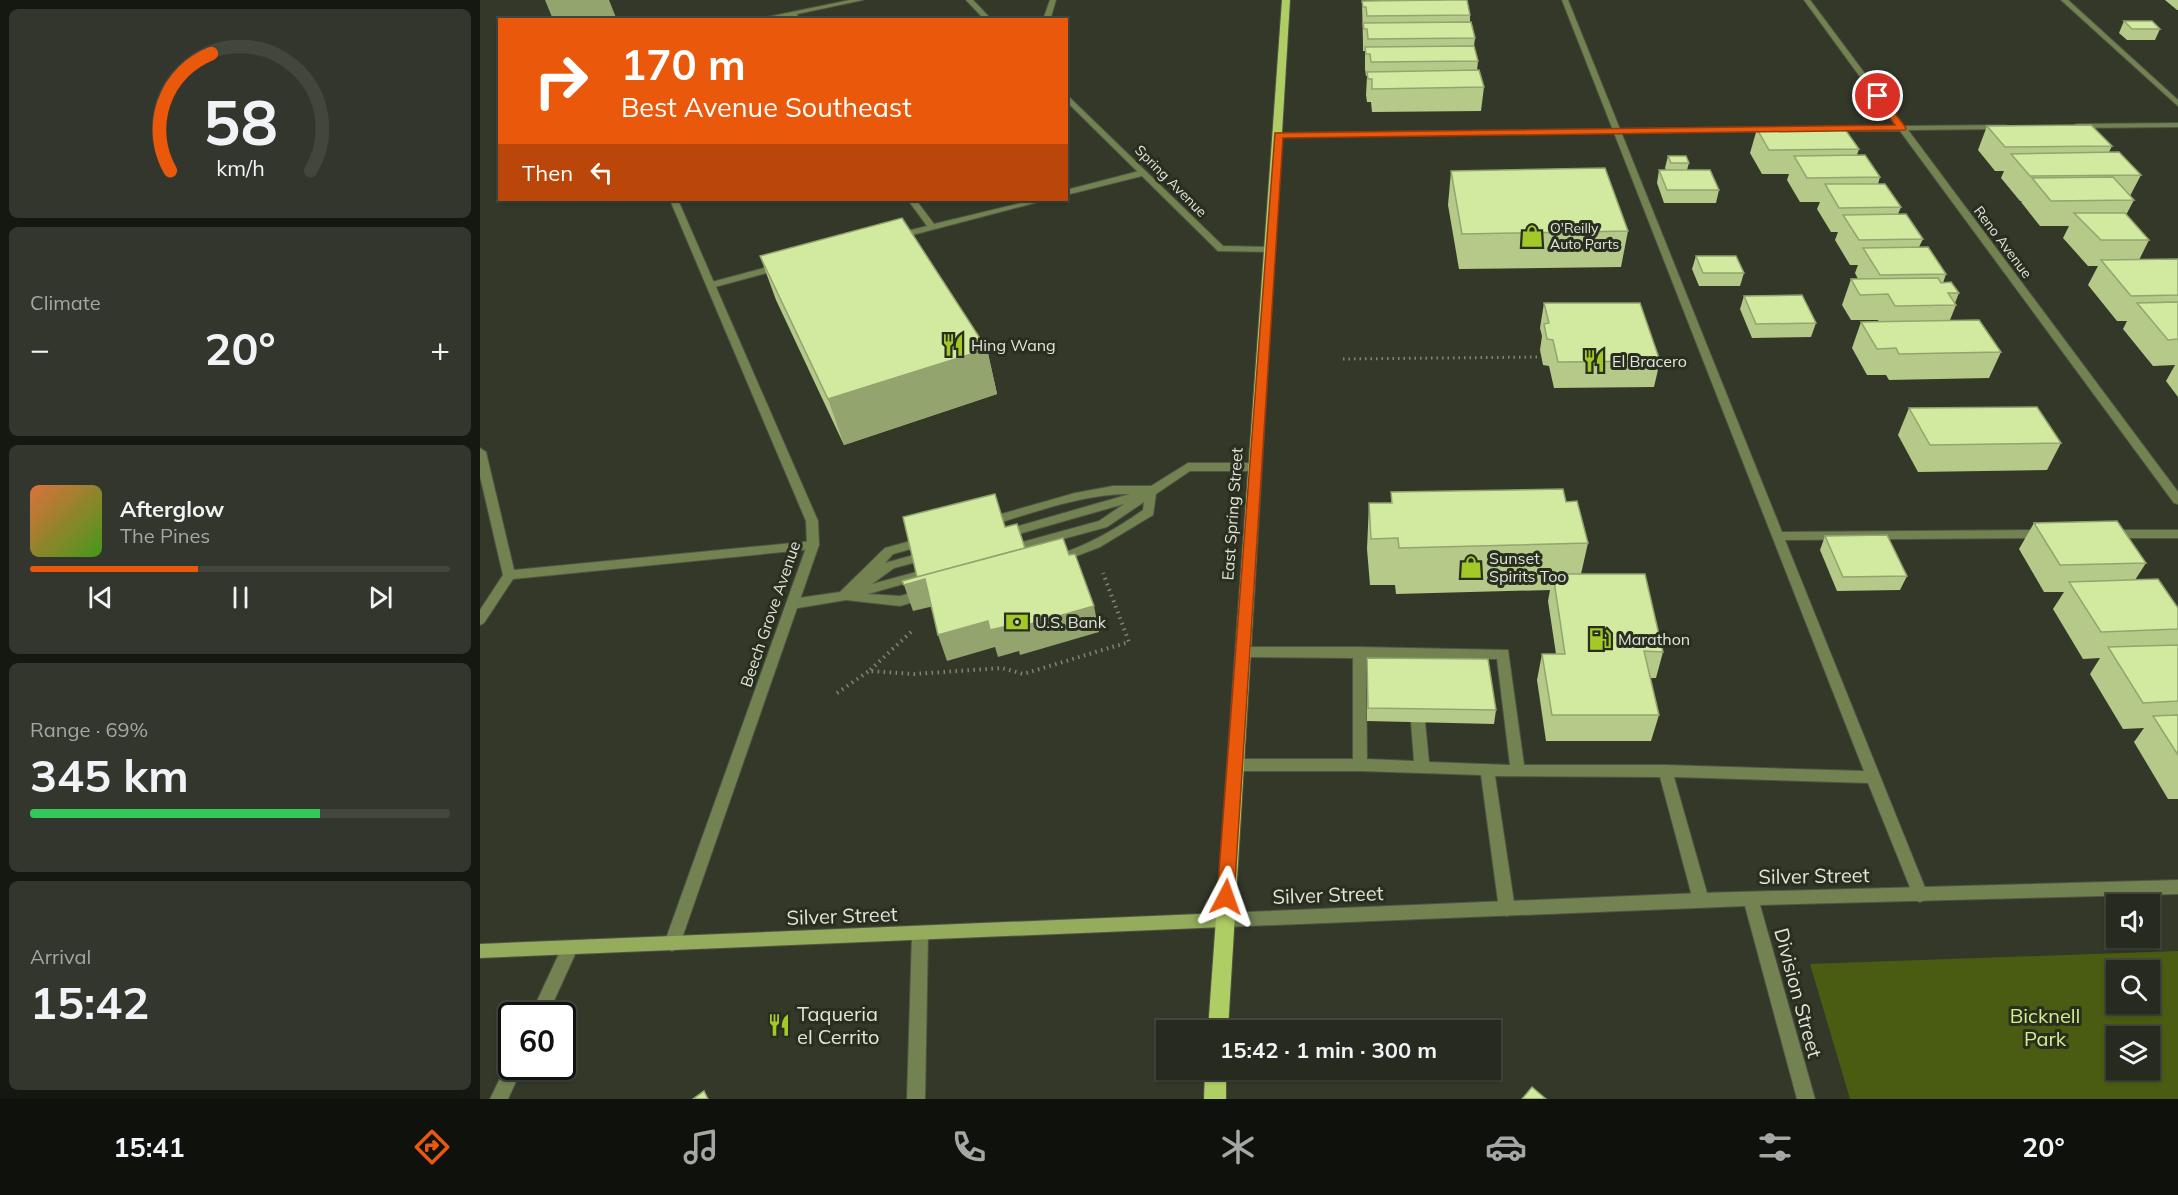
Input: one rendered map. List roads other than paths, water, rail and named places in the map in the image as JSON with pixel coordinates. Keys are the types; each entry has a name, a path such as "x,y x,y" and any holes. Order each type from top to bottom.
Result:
{"main road":[{"name":"East Spring Street","path":"1219,1020 1279,135 1286,0"},
{"name":"Silver Street","path":"480,951 1224,920"},
{"path":"1215,1099 1216,1080"}],"street":[{"path":"775,18 794,16 860,0"},
{"path":"969,0 987,18"},
{"path":"1047,18 1053,0"},
{"path":"1565,0 1920,895"},
{"name":"Reno Avenue","path":"1807,0 2178,500"},
{"path":"2064,0 2178,104"},
{"name":"Spring Avenue","path":"1068,98 1221,249 1271,250"},
{"path":"2071,126 2178,125"},
{"path":"1813,129 2012,126"},
{"path":"1279,135 1779,129"},
{"path":"1068,192 1143,173"},
{"name":"Beech Grove Avenue","path":"672,944 813,545 812,521 674,201"},
{"path":"913,201 932,227"},
{"path":"888,239 1038,201"},
{"path":"711,285 788,265"},
{"path":"480,452 509,575 480,620"},
{"path":"990,555 1103,524 1129,508 1150,490 1188,467 1256,467"},
{"path":"976,526 1075,497 1113,490 1150,490"},
{"path":"990,538 1113,504 1150,490"},
{"path":"1046,561 1080,552 1149,512 1150,490"},
{"path":"1778,536 2058,534"},
{"path":"2093,534 2178,534"},
{"path":"844,596 889,551 933,538"},
{"path":"509,575 813,545"},
{"path":"844,596 890,566 946,550"},
{"path":"792,604 844,596 945,568"},
{"path":"844,596 900,602 934,592"},
{"path":"1244,652 1359,652 1416,658 1503,654 1518,771"},
{"path":"1359,652 1360,765"},
{"path":"1418,722 1422,767"},
{"path":"1235,765 1360,765 1487,771 1665,771 1873,777"},
{"path":"1487,771 1507,909"},
{"path":"1665,771 1701,900"},
{"name":"Silver Street","path":"1224,920 1701,900 2178,887"},
{"name":"Division Street","path":"1751,899 1806,1099"},
{"path":"916,1099 920,934"},
{"path":"545,1002 570,948"},
{"path":"500,1099 508,1080"}],"place":[{"name":"O'Reilly Auto Parts","path":"1532,236"},
{"name":"Hing Wang","path":"953,345"},
{"name":"El Bracero","path":"1594,361"},
{"name":"Sunset Spirits Too","path":"1471,567"},
{"name":"U.S. Bank","path":"1017,622"},
{"name":"Marathon","path":"1600,639"},
{"name":"Taqueria el Cerrito","path":"779,1025"}],"park label":[{"name":"Bicknell Park","path":"2045,1028"}]}
